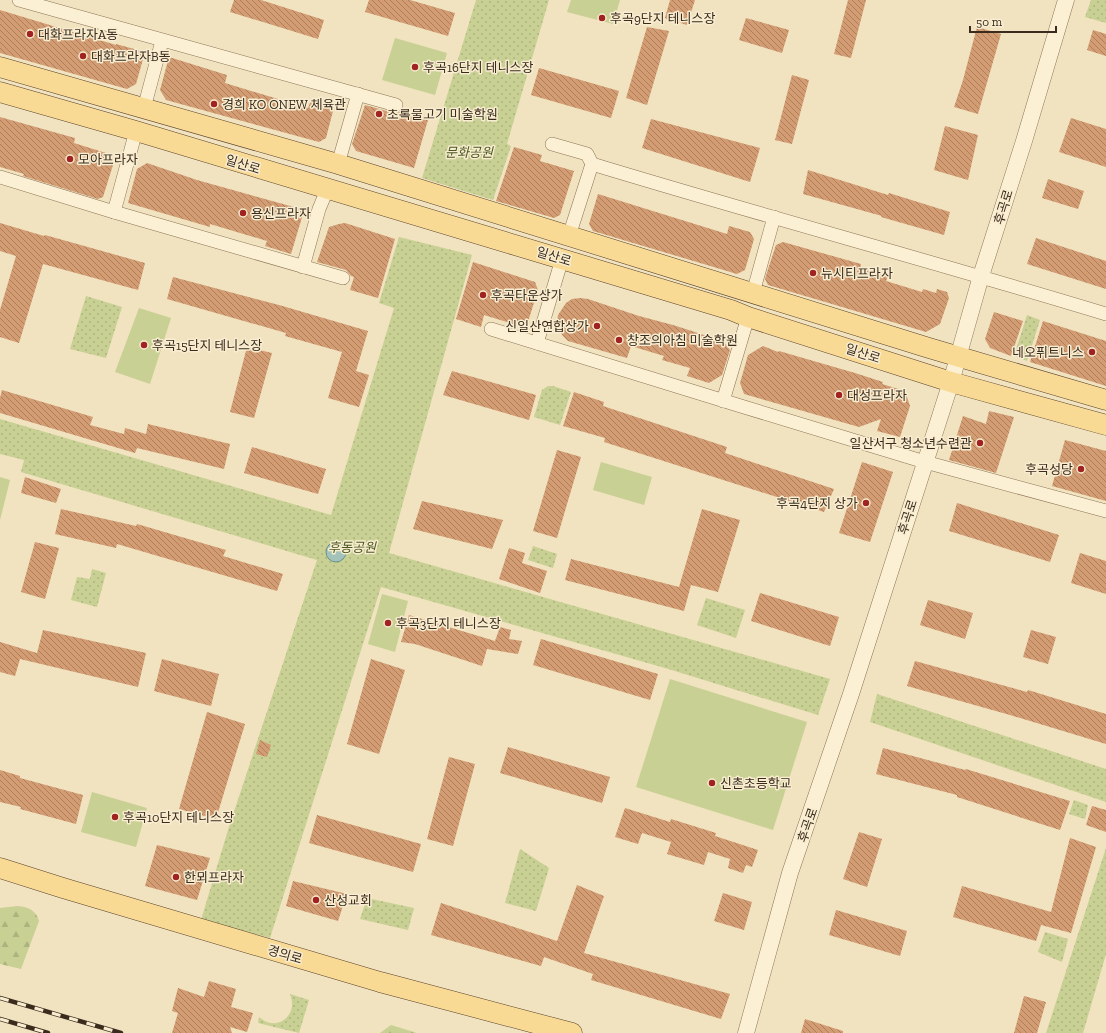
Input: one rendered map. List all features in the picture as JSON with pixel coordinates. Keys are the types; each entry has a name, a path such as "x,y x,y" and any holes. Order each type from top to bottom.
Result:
{"main road":[{"name":"일산로","path":"0,67 338,164 958,357 1106,400"},
{"name":"일산로","path":"0,92 327,190 562,258 731,310 748,317 951,382 1106,425"},
{"name":"경의로","path":"0,868 380,982 572,1033"},
{"name":"경의로","path":"0,874 377,991 523,1033"}],"street":[{"path":"19,0 396,105"},
{"name":"후곡로","path":"746,1033 790,873 852,694 951,382 981,276 1024,141 1066,0"},
{"path":"144,108 162,41"},
{"path":"338,164 358,94"},
{"path":"114,212 136,132"},
{"path":"552,144 587,154 592,164 569,236"},
{"path":"592,164 774,218 981,276 1106,314"},
{"path":"0,177 114,212 343,278"},
{"path":"303,267 319,209 327,190"},
{"path":"753,293 774,218"},
{"path":"537,343 562,258"},
{"path":"723,401 748,317"},
{"path":"491,329 925,462 1106,511"}],"green space":[{"name":"문화공원","path":"476,0 549,0 507,144 511,146 493,200 422,178"},
{"name":"후곡9단지 테니스장","path":"571,0 620,0 613,24 567,12"},
{"path":"1091,0 1106,0 1106,23 1085,17"},
{"name":"후곡16단지 테니스장","path":"395,38 447,53 435,95 382,80"},
{"name":"후동공원","path":"399,237 472,255 389,553 830,679 818,715 665,668 381,587 270,938 201,920 228,830 317,560 21,472 24,460 0,454 0,419 331,515 394,308 379,303"},
{"path":"86,296 122,307 106,358 70,349"},
{"name":"후곡15단지 테니스장","path":"139,308 171,318 150,384 115,372"},
{"path":"1027,315 1040,320 1027,361 1014,356"},
{"path":"548,386 553,386 571,392 560,425 534,417 542,390"},
{"path":"601,462 652,477 644,505 593,490"},
{"path":"0,477 10,480 0,520"},
{"path":"533,546 557,554 553,568 528,560"},
{"path":"92,569 106,573 97,607 71,600 77,577 90,579"},
{"name":"후곡3단지 테니스장","path":"382,594 408,601 395,652 368,644"},
{"path":"706,598 745,610 736,638 697,625"},
{"path":"670,679 807,722 773,830 636,787"},
{"path":"877,694 1106,769 1106,802 870,722"},
{"name":"후곡10단지 테니스장","path":"92,792 147,808 136,847 81,832"},
{"path":"1074,800 1088,805 1085,819 1069,814"},
{"path":"1106,848 1106,954 1083,1033 1046,1033"},
{"path":"520,849 549,868 536,911 505,903"},
{"path":"367,898 414,908 408,930 360,919"},
{"path":"18,906 25,907 34,912 39,921 21,969 0,964 0,908"},
{"path":"1045,932 1068,939 1062,962 1038,952"},
{"path":"290,994 309,1000 299,1033 258,1023 259,1017 266,1022 272,1023 279,1023 284,1020 289,1015 291,1009 292,1002"},
{"path":"391,1025 417,1033 380,1033"}],"water":[{"path":"332,542 340,542 346,548 346,556 340,562 332,562 326,556 326,548"}],"building":[{"path":"234,0 261,0 324,20 318,39 230,12"},
{"path":"369,0 410,0 455,13 448,36 365,12"},
{"path":"670,0 695,0 687,25 665,18"},
{"path":"848,0 866,0 851,58 834,54"},
{"path":"0,10 116,45 145,52 136,84 127,89 0,53"},
{"path":"746,18 789,30 782,53 739,40"},
{"path":"647,27 669,31 647,105 626,98"},
{"path":"977,27 1001,34 978,114 954,107"},
{"path":"1093,30 1106,34 1106,56 1087,50"},
{"path":"169,57 227,75 225,83 308,108 311,100 330,106 333,111 326,138 319,142 166,100 160,90"},
{"path":"539,68 619,91 611,118 531,95"},
{"path":"792,75 809,80 792,144 775,140"},
{"path":"365,105 394,113 400,112 428,120 414,168 356,151 352,144"},
{"name":"모아프라자","path":"0,117 75,138 74,143 109,154 113,165 103,197 98,199 23,176 24,174 0,167"},
{"path":"1071,118 1106,129 1106,167 1059,152"},
{"path":"651,119 760,148 750,182 642,148"},
{"path":"945,126 978,135 968,180 934,170"},
{"path":"514,147 542,155 540,161 574,171 560,215 554,218 496,201"},
{"path":"147,163 197,180 301,209 303,214 291,254 265,246 267,241 210,224 210,227 128,203 137,169"},
{"path":"808,170 888,195 889,193 950,212 944,235 803,194"},
{"path":"1048,179 1084,191 1078,209 1042,198"},
{"path":"598,194 727,234 729,226 750,232 754,239 745,270 737,274 593,231 589,224"},
{"path":"0,223 145,263 138,290 43,264 19,343 0,337 0,310 16,256 0,251"},
{"path":"345,223 395,239 378,298 350,290 354,277 351,276 346,270 317,262 329,227"},
{"path":"1036,238 1106,261 1106,289 1027,264"},
{"path":"783,242 861,264 860,268 888,276 886,281 922,292 923,289 936,293 937,289 947,292 949,298 940,324 926,332 768,285 765,279 776,245"},
{"path":"473,262 535,282 538,290 526,328 484,315 481,327 456,319"},
{"path":"173,277 279,305 368,331 356,371 369,375 359,407 328,398 342,352 285,336 286,333 167,299"},
{"path":"572,299 588,299 723,341 730,350 722,375 709,383 687,376 690,368 662,360 664,356 631,346 627,358 568,341 559,330 557,322 558,315 566,303"},
{"path":"994,312 1023,321 1011,356 990,348 985,339"},
{"path":"1043,321 1106,341 1106,386 1030,362"},
{"path":"763,346 778,352 779,351 855,373 883,382 882,384 905,391 910,406 900,437 877,431 881,419 859,427 744,394 740,383 748,355"},
{"path":"247,347 272,353 254,418 230,412"},
{"path":"452,371 536,395 529,420 443,395"},
{"path":"2,390 93,417 90,425 124,434 125,428 146,434 148,424 230,444 224,469 137,448 135,453 0,413 0,398"},
{"path":"574,392 604,402 603,406 727,447 725,453 834,489 824,512 604,442 605,438 563,426"},
{"name":"일산서구 청소년수련관","path":"989,411 1014,417 996,473 949,460 963,416 986,424"},
{"name":"후곡성당","path":"1065,440 1106,451 1106,501 1052,486"},
{"path":"252,447 326,469 318,494 244,473"},
{"path":"557,450 581,457 557,538 533,531"},
{"name":"후곡4단지 상가","path":"862,462 893,472 870,542 839,533"},
{"path":"25,477 61,489 56,503 21,493"},
{"path":"422,501 503,520 492,549 413,529"},
{"path":"957,503 1059,535 1050,562 949,531"},
{"path":"61,509 136,526 137,524 226,550 223,556 283,574 277,591 117,544 116,548 55,534"},
{"path":"702,509 740,520 718,592 691,585 684,611 565,580 571,559 679,587"},
{"path":"35,542 59,548 45,599 21,592"},
{"path":"509,548 525,553 522,563 547,571 540,593 499,579"},
{"path":"1080,553 1106,561 1106,594 1071,583"},
{"path":"760,593 839,617 830,646 751,621"},
{"path":"928,600 973,613 965,639 920,625"},
{"path":"409,615 495,641 500,627 511,630 509,639 522,641 518,654 487,649 482,666 415,644 401,642"},
{"path":"43,630 146,653 138,687 20,659 15,676 0,672 0,642 37,653"},
{"path":"1031,630 1056,637 1048,664 1023,657"},
{"path":"541,639 658,674 650,700 533,665"},
{"path":"162,659 219,674 211,706 154,691"},
{"path":"371,659 405,670 379,754 347,744"},
{"path":"915,661 1027,692 1028,690 1106,714 1106,744 907,686"},
{"path":"207,712 245,724 216,819 179,809"},
{"path":"260,740 271,745 267,757 256,754"},
{"path":"508,747 610,777 602,803 500,773"},
{"path":"883,748 965,770 966,769 1070,801 1060,830 957,797 957,795 876,774"},
{"path":"449,757 475,764 453,846 427,839"},
{"path":"0,770 20,776 20,778 83,795 76,824 0,802"},
{"path":"1092,806 1106,810 1106,832 1086,825"},
{"path":"625,808 670,822 671,819 716,833 715,836 758,850 752,867 746,865 743,873 728,868 730,859 708,852 704,865 667,854 671,842 642,833 638,844 615,837"},
{"path":"317,815 421,844 413,872 309,843"},
{"path":"859,832 882,839 867,887 843,879"},
{"path":"1070,838 1096,847 1071,933 1041,925 1036,941 953,917 962,886 1051,912"},
{"name":"한뫼프라자","path":"157,845 210,858 197,900 145,886"},
{"name":"산성교회","path":"293,881 347,894 338,921 286,906"},
{"path":"577,885 604,896 584,953 730,994 721,1019 591,980 593,974 544,957 541,966 431,935 441,903 557,941"},
{"path":"723,893 752,902 744,930 714,921"},
{"path":"836,910 907,931 900,956 829,935"},
{"path":"209,981 236,989 231,1007 253,1013 247,1032 230,1027 232,1033 172,1033 178,1013 172,1011 178,988 204,997"},
{"path":"1024,996 1046,1002 1037,1033 1014,1033"},
{"path":"805,1019 843,1031 843,1033 801,1033"}],"railway":[{"path":"0,998 121,1033"},
{"path":"0,1019 48,1033"}],"place":[{"name":"후곡9단지 테니스장","path":"602,18"},
{"name":"대화프라자A동","path":"30,34"},
{"name":"대화프라자B동","path":"83,56"},
{"name":"후곡16단지 테니스장","path":"415,67"},
{"name":"경희 KO ONEW 체육관","path":"214,104"},
{"name":"초록물고기 미술학원","path":"379,114"},
{"name":"모아프라자","path":"70,159"},
{"name":"용신프라자","path":"243,213"},
{"name":"뉴시티프라자","path":"813,273"},
{"name":"후곡타운상가","path":"483,295"},
{"name":"신일산연합상가","path":"597,326"},
{"name":"창조의아침 미술학원","path":"619,340"},
{"name":"후곡15단지 테니스장","path":"144,345"},
{"name":"네오퓌트니스","path":"1092,352"},
{"name":"대성프라자","path":"839,395"},
{"name":"일산서구 청소년수련관","path":"980,443"},
{"name":"후곡성당","path":"1081,469"},
{"name":"후곡4단지 상가","path":"866,503"},
{"name":"후곡3단지 테니스장","path":"388,623"},
{"name":"신촌초등학교","path":"712,783"},
{"name":"후곡10단지 테니스장","path":"115,817"},
{"name":"한뫼프라자","path":"176,877"},
{"name":"산성교회","path":"316,900"}]}
